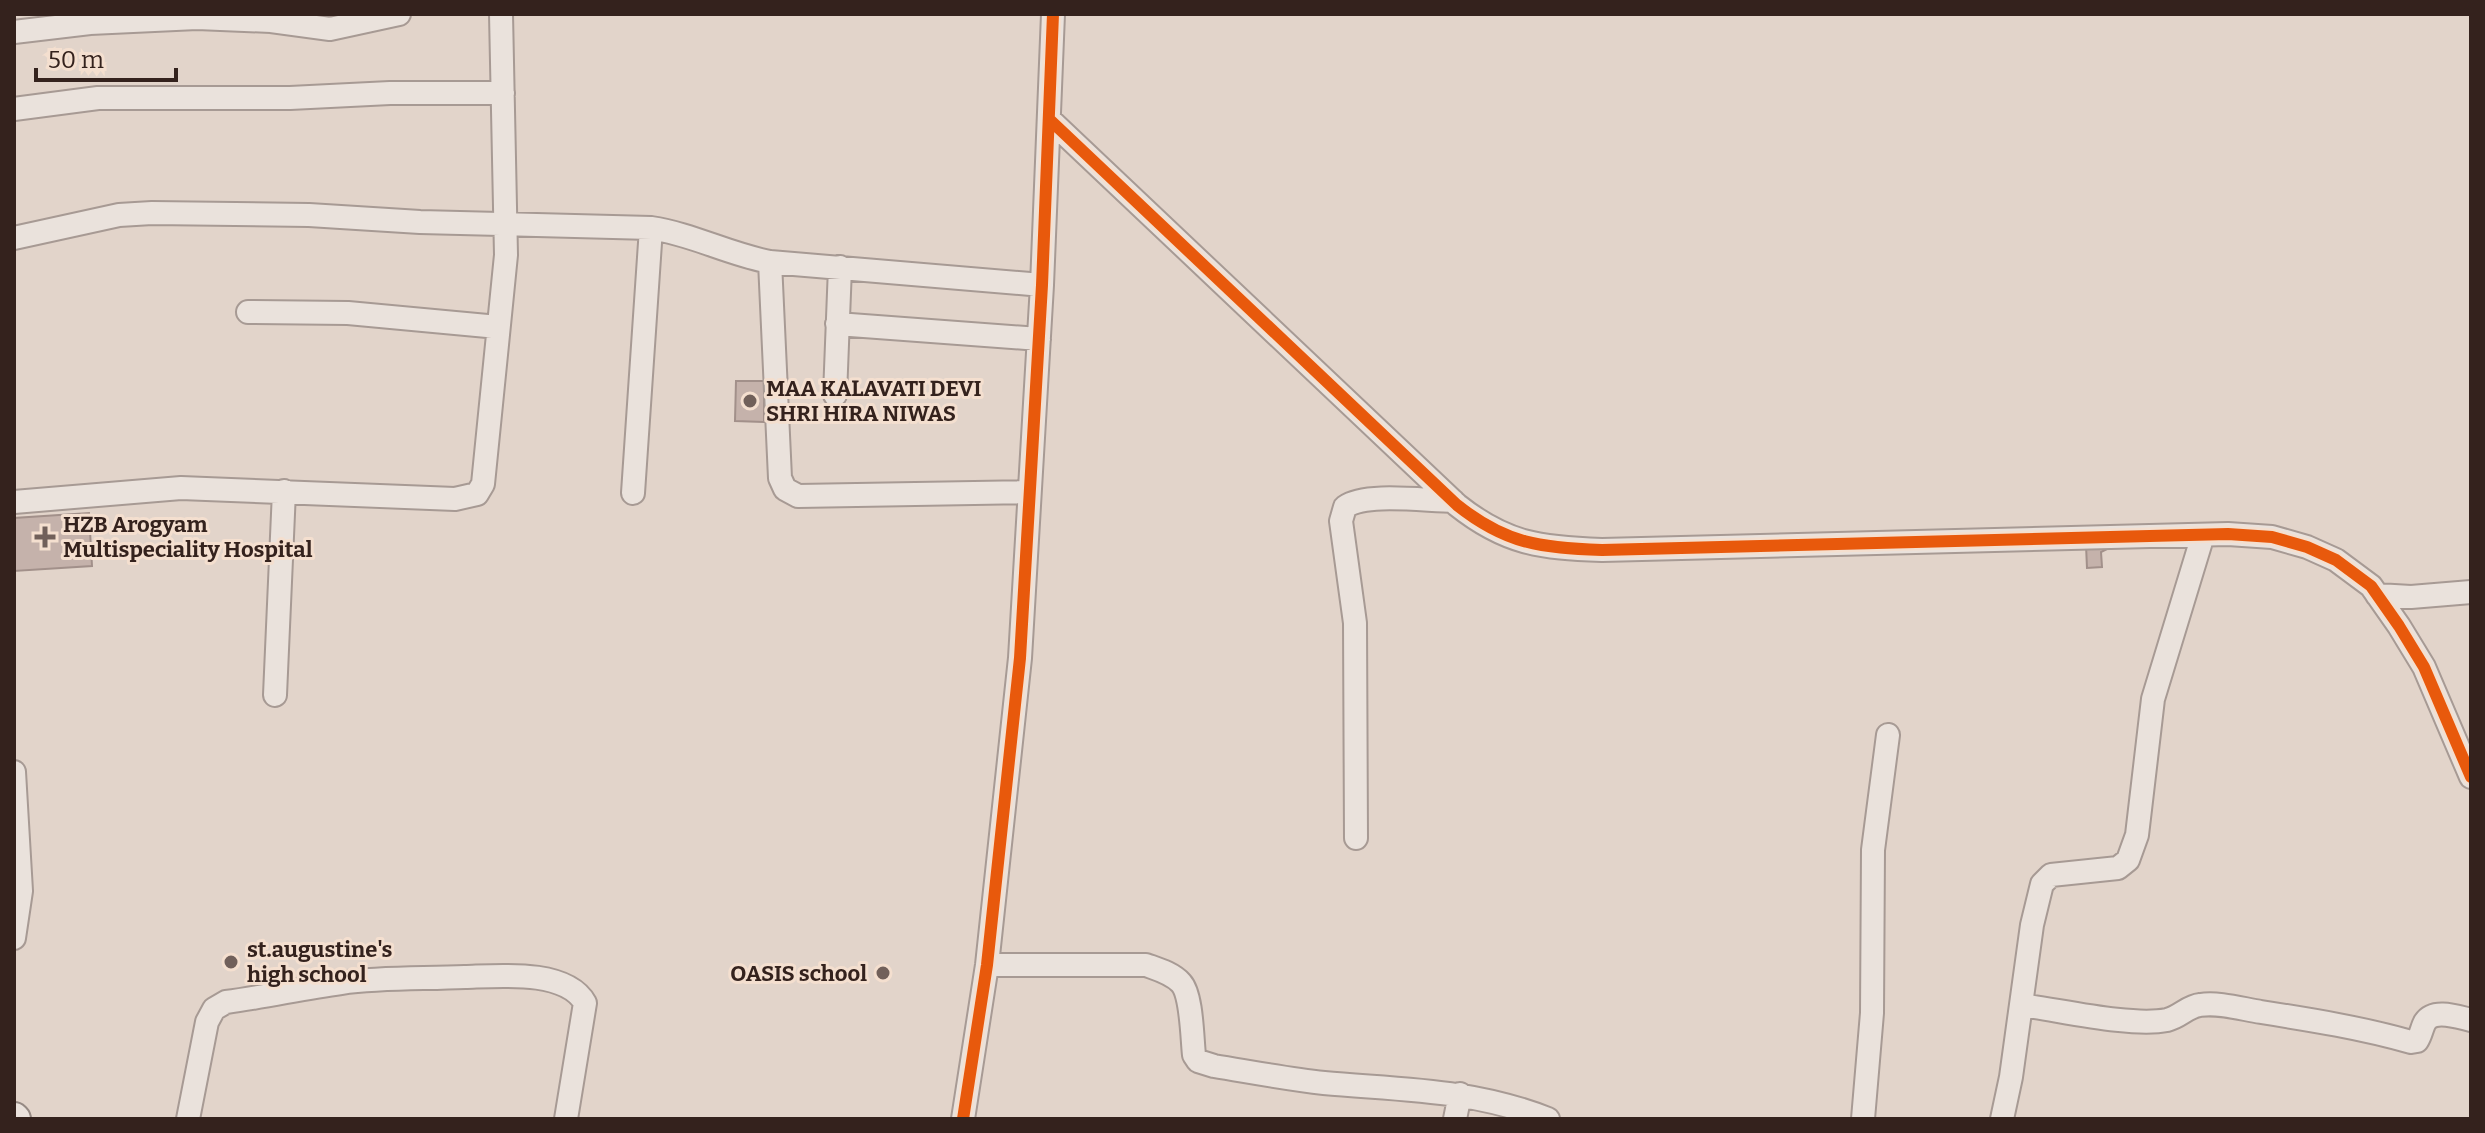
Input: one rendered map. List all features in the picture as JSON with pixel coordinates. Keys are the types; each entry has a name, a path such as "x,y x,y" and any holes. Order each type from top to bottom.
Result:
{"street":[{"path":"14,32 90,23 197,18 271,21 330,29 399,14"},
{"path":"14,502 181,488 455,499 477,494 483,484 504,284 506,225 501,14"},
{"path":"963,1119 987,965 1020,658 1042,285 1053,14"},
{"path":"14,109 98,98 503,93"},
{"path":"1050,120 1453,501 1479,522 1510,537 1548,548 1602,550 2203,535 2272,537 2307,547 2336,560 2371,586 2424,667 2471,777"},
{"path":"14,238 119,215 152,213 309,215 506,225 651,228 676,231 743,257 770,262 1042,285"},
{"path":"633,493 651,228"},
{"path":"770,262 780,478 785,489 798,496 1029,492"},
{"path":"835,395 840,267"},
{"path":"248,312 348,313 498,327"},
{"path":"837,324 1039,339"},
{"path":"275,695 284,491"},
{"path":"1356,838 1355,623 1342,530 1345,507 1352,502 1367,500 1453,501"},
{"path":"2002,1119 2011,1077 2032,925 2042,884 2051,875 2118,868 2128,860 2137,835 2153,699 2203,535"},
{"path":"2377,595 2411,597 2471,592"},
{"path":"1863,1119 1872,1013 1873,850 1888,735"},
{"path":"14,772 21,878 14,938"},
{"path":"987,965 1146,965 1164,971 1181,983 1186,994 1194,1055 1198,1061 1323,1082 1460,1094 1548,1119"},
{"path":"188,1119 207,1022 214,1009 226,1002 371,980 512,975 575,989 585,1003 566,1119"},
{"path":"2021,1005 2138,1021 2179,1017 2200,1005 2225,1006 2367,1030 2411,1042 2417,1041 2426,1019 2434,1015 2447,1014 2471,1020"},
{"path":"1455,1119 1460,1094"}],"building":[{"name":"MAA KALAVATI DEVI SHRI HIRA NIWAS","path":"736,381 764,381 764,422 735,421"},
{"path":"89,513 92,566 14,571 14,518"},
{"path":"2086,545 2105,545 2107,549 2101,552 2102,567 2087,568"}],"cycle path":[{"path":"963,1119 987,965 1020,658 1042,285 1053,14"},
{"path":"1050,120 1457,505 1508,536 1560,548 1602,550 2228,534 2272,537 2307,547 2336,560 2371,586 2424,667 2471,777"}],"place":[{"name":"MAA KALAVATI DEVI SHRI HIRA NIWAS","path":"750,401"},
{"name":"HZB Arogyam Multispeciality Hospital","path":"45,537"},
{"name":"st.augustine's high school","path":"231,962"},
{"name":"OASIS school","path":"883,973"}]}
